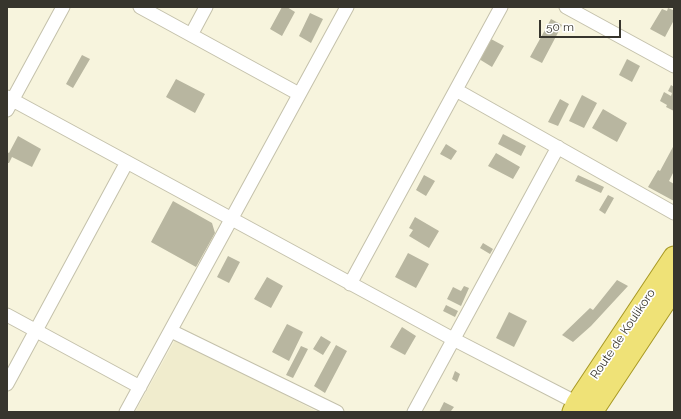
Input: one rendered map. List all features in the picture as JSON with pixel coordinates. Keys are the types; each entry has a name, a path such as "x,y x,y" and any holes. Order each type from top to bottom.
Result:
{"main road":[{"name":"Route de Koulikoro","path":"586,410 674,257"},
{"name":"Route de Koulikoro","path":"586,410 674,288"}],"street":[{"path":"63,7 9,102 127,162 453,340 586,410"},
{"path":"140,7 300,94"},
{"path":"191,35 206,7"},
{"path":"126,412 347,7"},
{"path":"350,284 501,7"},
{"path":"566,7 674,66"},
{"path":"456,90 674,213"},
{"path":"414,412 558,147"},
{"path":"7,384 127,162"},
{"path":"7,315 140,387"},
{"path":"171,331 337,412"}],"shaded area":[{"path":"176,338 318,412 135,412"}],"building":[{"path":"282,7 287,7 295,12 282,36 270,29"},
{"path":"668,8 673,10 674,8 674,20 665,37 650,29 662,9 667,11"},
{"path":"310,13 323,19 311,43 299,36"},
{"path":"551,19 562,25 542,63 530,57"},
{"path":"491,39 504,46 492,67 479,59"},
{"path":"82,55 90,59 73,88 66,84"},
{"path":"627,59 640,66 632,82 619,75"},
{"path":"176,79 205,94 195,113 166,97"},
{"path":"671,85 674,87 674,111 666,107 667,105 660,101 664,92 671,96 672,93 668,91"},
{"path":"582,95 597,103 584,128 569,121"},
{"path":"560,99 569,104 558,126 548,122"},
{"path":"603,109 627,123 617,142 592,128"},
{"path":"503,134 526,146 521,156 498,144"},
{"path":"18,136 41,149 32,167 12,157 9,163 7,163 7,152 9,153"},
{"path":"446,144 457,151 451,160 440,154"},
{"path":"674,145 674,171 669,181 674,184 674,201 648,187 658,170 660,171"},
{"path":"496,153 520,167 513,179 488,166"},
{"path":"424,175 435,181 426,196 416,190"},
{"path":"578,175 604,187 601,193 575,181"},
{"path":"608,195 614,198 605,214 599,210"},
{"path":"173,201 212,223 215,233 196,267 151,242"},
{"path":"415,217 439,231 429,248 409,236 413,230 409,228"},
{"path":"483,243 493,249 490,254 480,248"},
{"path":"408,253 429,264 416,288 395,277"},
{"path":"228,256 240,262 229,283 217,277"},
{"path":"267,277 283,286 271,308 254,299"},
{"path":"617,280 628,286 591,326 573,342 562,335 590,308 593,310"},
{"path":"464,286 469,288 461,306 447,299 453,287 461,291"},
{"path":"446,305 458,311 455,317 443,311"},
{"path":"509,312 527,321 514,347 496,338"},
{"path":"287,324 303,332 289,361 272,352"},
{"path":"402,327 416,336 405,355 390,347"},
{"path":"321,336 331,342 323,355 313,349"},
{"path":"336,345 347,351 325,393 314,386"},
{"path":"301,346 308,349 293,378 286,375"},
{"path":"455,371 460,374 457,382 452,379"},
{"path":"444,402 454,407 451,411 454,412 439,412"}]}
